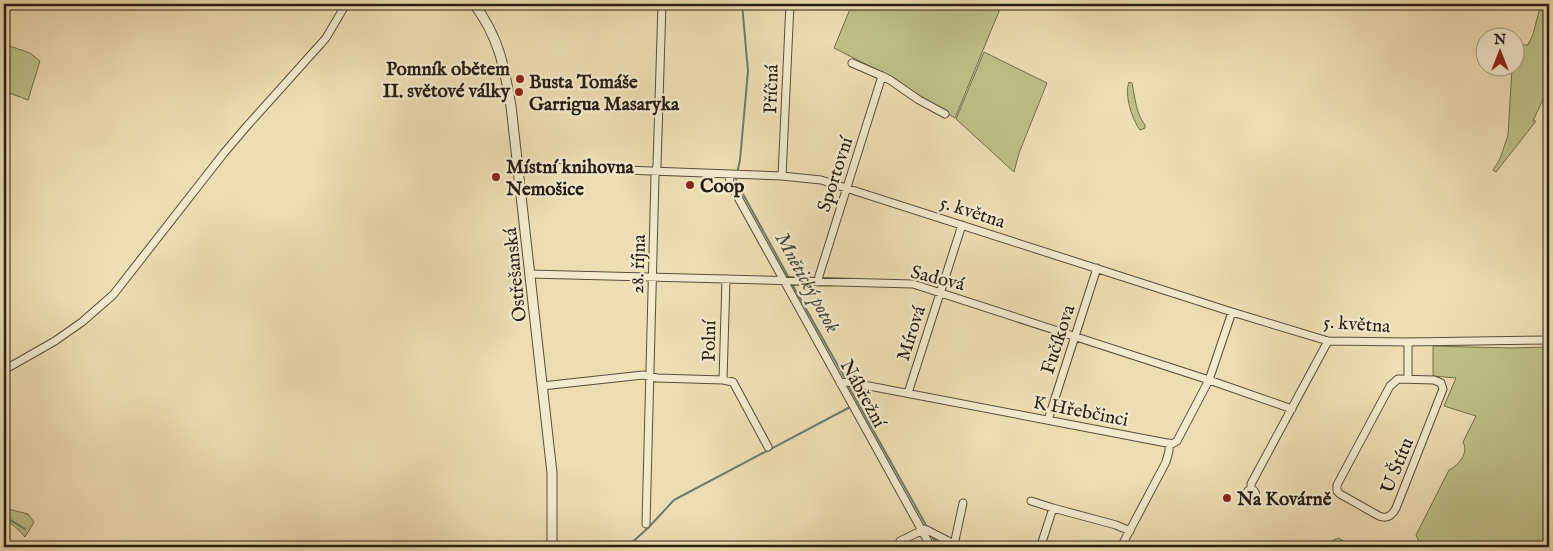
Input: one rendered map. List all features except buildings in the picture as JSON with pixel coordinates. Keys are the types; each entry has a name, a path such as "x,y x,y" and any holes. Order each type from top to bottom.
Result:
{"street":[{"path":"4,370 55,341 99,309 113,295 236,139 326,38 346,4"},
{"path":"475,5 494,4"},
{"name":"28. října","path":"646,524 652,277 662,4"},
{"name":"Příčná","path":"782,176 790,4"},
{"name":"Ostřešanská","path":"475,5 491,31 503,61 511,106 553,485 552,547"},
{"path":"852,63 890,80 919,100 945,114"},
{"name":"Sportovní","path":"818,282 882,76"},
{"name":"5. května","path":"518,166 782,176 822,180 1328,341 1549,340"},
{"name":"Nábřežní","path":"730,174 730,183 789,281 844,382 853,406 931,547"},
{"name":"Mírová","path":"908,393 962,225"},
{"name":"Fučíkova","path":"1048,420 1097,268"},
{"name":"Sadová","path":"530,274 913,284 1292,408"},
{"name":"Polní","path":"726,279 724,380 733,382 768,447"},
{"path":"1121,547 1166,462 1170,451 1169,443 1174,443 1176,440 1209,380 1232,312"},
{"path":"1247,495 1251,484 1328,341"},
{"path":"1408,342 1408,379"},
{"path":"542,386 643,375 657,378 724,380"},
{"name":"U Štítu","path":"1398,379 1408,379 1438,380 1443,389 1396,508 1389,517 1382,517 1340,494 1337,491 1337,485 1390,386 1398,379"},
{"name":"K Hřebčinci","path":"844,382 1169,443"},
{"path":"1031,502 1116,525 1130,531"},
{"path":"900,541 927,529 957,546 963,503"},
{"path":"1041,547 1053,508"}],"green space":[{"path":"852,4 1002,4 955,118 926,102 887,75 834,48"},
{"path":"1541,4 1549,4 1549,86 1533,121 1536,121 1496,172 1493,170 1500,159 1508,135 1511,78 1526,78 1526,45 1528,45"},
{"path":"4,44 30,53 40,61 28,100 4,91"},
{"path":"984,52 1047,83 1019,153 1014,172 956,119"},
{"path":"1129,82 1132,83 1138,111 1145,125 1145,128 1140,130 1134,120 1130,107 1127,93"},
{"path":"1433,346 1549,347 1549,547 1413,547 1419,542 1416,535 1449,470 1456,465 1464,454 1465,446 1463,442 1476,416 1444,406 1456,378 1433,376"},
{"path":"4,508 28,514 34,522 25,537 4,518"},
{"path":"1338,538 1354,547 1328,547 1332,541"}],"waterway":[{"name":"Mnětický potok","path":"742,4 748,71 740,160 736,178 790,280"},
{"name":"Mnětický potok","path":"792,284 846,380"},
{"name":"Mnětický potok","path":"848,385 927,527"},
{"path":"627,547 674,500 852,406"},
{"path":"4,516 25,529"},
{"name":"Mnětický potok","path":"932,535 934,540 947,547"},
{"name":"Mnětický potok","path":"934,540 937,547"}],"place":[{"name":"Pomník obětem II. světové války","path":"520,79"},
{"name":"Busta Tomáše Garrigua Masaryka","path":"519,92"},
{"name":"Místní knihovna Nemošice","path":"496,177"},
{"name":"Coop","path":"690,185"},
{"name":"Na Kovárně","path":"1227,498"}]}
